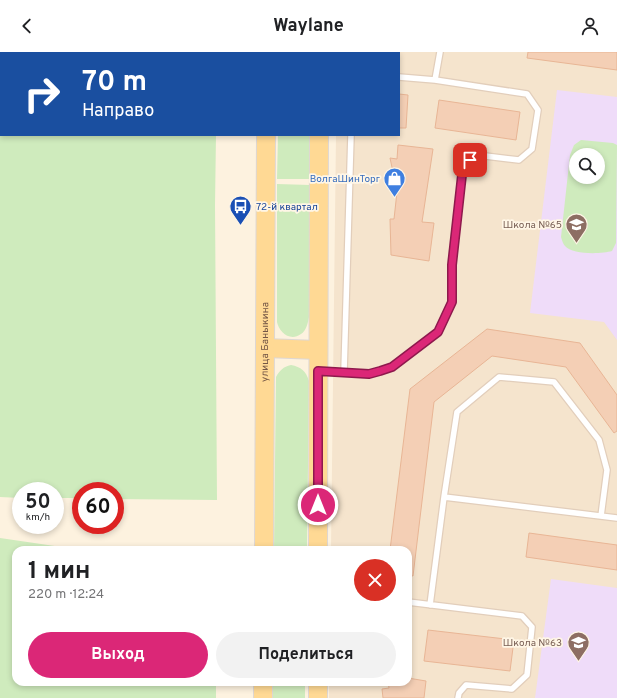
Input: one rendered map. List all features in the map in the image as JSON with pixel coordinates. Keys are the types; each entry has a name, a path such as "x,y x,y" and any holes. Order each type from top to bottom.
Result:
{"main road":[{"name":"улица Баныкина","path":"264,546 266,136"},
{"path":"318,546 319,136"},
{"path":"265,348 318,350"},
{"path":"263,686 263,698"},
{"path":"318,686 318,698"}],"lane":[{"path":"435,80 440,52"},
{"path":"318,371 369,374 392,367 438,332 452,302 452,265 463,166 477,155 519,160 532,149 538,110 527,94 435,80 400,77"},
{"path":"344,372 351,136"},
{"path":"430,605 457,412 499,377 554,382 598,440 607,470 601,516"},
{"path":"444,497 617,518"},
{"path":"412,603 522,616 532,627 527,675 512,689 466,685 459,693 458,698"}],"shaded area":[{"path":"400,52 617,52 617,698 329,698 329,686 412,686 412,546 331,546 336,136 400,136"},
{"name":"Школа №65","path":"557,90 617,97 617,340 604,322 530,313"},
{"name":"Школа №63","path":"551,579 617,588 617,698 535,698"}],"green space":[{"path":"0,136 216,136 217,500 124,499 124,482 72,482 72,498 64,498 64,482 12,482 12,498 0,497"},
{"path":"278,136 310,136 310,179 277,179"},
{"path":"581,140 613,143 617,145 616,243 612,251 595,253 574,251 565,246 562,241 561,237 569,164 569,184 605,184 605,148 573,148 574,145"},
{"path":"277,184 310,185 309,317 304,331 293,337 286,335 280,329 277,322"},
{"path":"291,365 303,370 309,381 307,546 274,546 276,377 282,369"},
{"path":"0,538 55,546 12,546 12,686 216,686 216,698 0,698"},
{"path":"273,686 305,686 305,698 273,698"}],"building":[{"path":"528,52 617,52 617,70 527,58"},
{"path":"400,94 408,95 406,128 400,128"},
{"path":"439,100 520,112 516,140 435,128"},
{"path":"398,145 433,149 422,222 434,223 429,261 391,255 390,219 394,219 399,174 393,172 390,158 397,159"},
{"path":"487,329 580,343 617,395 617,431 614,433 566,367 492,356 434,402 412,576 412,546 390,546 410,389"},
{"path":"529,533 617,545 617,570 526,557"},
{"path":"428,630 514,640 510,671 424,661"},
{"path":"412,679 426,681 424,698 383,698 382,689 389,688 389,686 412,686"}],"place":[{"name":"ВолгаШинТорг","path":"395,198"},
{"name":"72-й квартал","path":"241,226"},
{"name":"Школа №65","path":"577,244"},
{"name":"Школа №63","path":"578,662"}],"route":[{"path":"318,505 318,371 369,374 380,371 392,367 438,332 452,302 452,265 463,166 470,160"}]}
